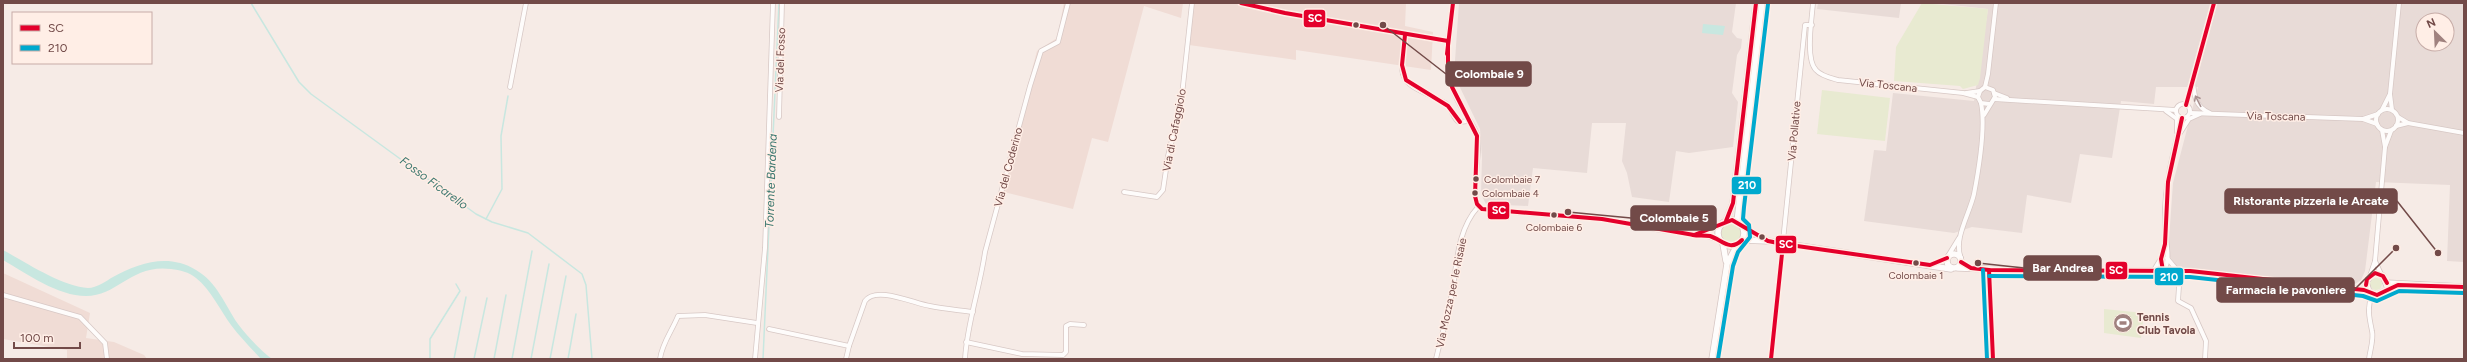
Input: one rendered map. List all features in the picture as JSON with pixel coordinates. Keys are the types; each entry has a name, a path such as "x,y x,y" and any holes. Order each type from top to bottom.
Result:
{"street":[{"path":"510,87 526,3"},
{"path":"755,359 756,324 765,241 773,3"},
{"name":"Via del Fosso","path":"779,117 782,3"},
{"name":"Via del Coderino","path":"965,359 966,342 987,242 1030,86 1041,52 1058,42 1068,3"},
{"name":"Via di Cafaggiolo","path":"1124,192 1157,198 1163,190 1170,145 1182,104 1192,3"},
{"path":"1241,3 1264,9 1405,35 1448,41"},
{"path":"1453,3 1448,41 1447,74 1455,96 1474,127 1478,138 1475,199 1478,207 1487,210 1607,220 1707,236 1729,246 1736,245"},
{"path":"1727,264 1718,232 1733,203 1756,3"},
{"path":"1737,222 1762,3"},
{"path":"1812,25 1813,3"},
{"path":"1985,88 1996,3"},
{"path":"2163,271 2167,265 2165,244 2168,182 2182,118 2186,117 2190,112 2186,105 2214,3"},
{"path":"2399,3 2390,94 2392,110 2398,117 2408,123 2464,133"},
{"name":"Via Pollative","path":"1783,244 1804,25 1812,25"},
{"name":"Via Toscana","path":"1812,25 1810,50 1815,70 1828,78 1963,93 1978,97"},
{"path":"1405,35 1400,64 1403,76 1408,83 1421,93 1448,106 1459,122 1469,121"},
{"path":"1988,74 1991,88 1994,92 2009,99"},
{"path":"2193,78 2195,99 2199,106 2216,115"},
{"path":"1984,116 1978,97 1980,91 1985,88 1991,88"},
{"name":"Via Toscana","path":"1963,93 1980,91"},
{"path":"1994,92 1994,99"},
{"path":"2366,286 2375,261 2385,147 2382,130 2376,124 2378,114 2382,110 2390,94"},
{"path":"1958,268 1961,260 1958,248 1974,192 1984,116 1989,104 1994,99 2176,110"},
{"path":"1981,103 1989,104"},
{"path":"2176,110 2180,105 2186,105"},
{"path":"2163,110 2173,114 2177,119 2177,137"},
{"path":"2176,110 2177,114 2182,118"},
{"path":"2382,110 2392,110"},
{"name":"Via Toscana","path":"2190,112 2216,115 2363,118 2378,114"},
{"path":"2177,137 2189,119 2201,114"},
{"path":"2396,126 2398,117"},
{"name":"Via Toscana","path":"2363,118 2376,124"},
{"path":"2385,147 2391,131 2396,126 2408,123"},
{"path":"2382,130 2391,131"},
{"name":"Via Mozza per le Risaie","path":"1436,359 1452,295 1456,259 1470,217 1478,207"},
{"path":"1694,235 1724,223 1737,222 1768,242"},
{"path":"1712,359 1727,264 1736,245 1742,240 1744,233 1743,227"},
{"path":"1951,268 1946,264 1948,257 1961,236"},
{"path":"1742,240 1783,244 1951,268 1989,270 2179,270 2262,277 2379,294 2386,289 2398,285"},
{"path":"1771,359 1783,244"},
{"path":"2154,270 2161,259 2165,244"},
{"path":"1930,265 1955,254 1971,268"},
{"path":"2167,258 2179,270 2178,301 2191,308 2206,341 2205,359"},
{"path":"2161,259 2163,271"},
{"path":"2375,261 2387,283 2386,289"},
{"path":"1989,270 1993,359"},
{"path":"2370,276 2381,274"},
{"path":"2387,283 2398,285 2464,287"},
{"path":"2347,289 2366,286"},
{"path":"2366,286 2370,293 2368,317 2372,331 2369,359"},
{"path":"3,295 80,317 105,343 107,359"},
{"path":"846,359 865,301 874,295 907,298 928,306 973,312"},
{"path":"660,359 663,344 672,332 678,316 705,316 756,324"},
{"path":"966,342 1022,354 1063,355 1066,352 1066,326 1070,324 1084,325"},
{"path":"769,329 849,346"}],"shaded area":[{"path":"1064,3 1183,3 1181,18 1144,6 1108,142 1092,138 1073,209 1000,191 1037,51 1057,38"},
{"path":"1191,3 1406,3 1405,26 1433,32 1431,70 1296,50 1296,60 1189,45"},
{"path":"1459,3 1736,3 1732,32 1737,38 1742,39 1741,48 1737,55 1732,93 1738,102 1733,147 1689,153 1676,151 1669,202 1632,197 1627,173 1622,161 1626,123 1592,123 1587,173 1533,168 1528,206 1486,204 1481,194 1482,158 1480,129 1454,75"},
{"path":"1818,3 1901,3 1899,18 1817,9"},
{"path":"1933,3 2464,3 2464,262 2447,261 2450,185 2376,182 2365,271 2361,280 2352,286 2177,267 2168,254 2173,183 2198,87 2156,87 2154,104 2121,101 2112,158 2080,154 2071,203 2027,195 2022,233 1972,227 1954,233 1864,221 1874,150 1886,151 1893,93 1974,101 1988,9"},
{"path":"3,273 90,313 86,338 114,342 144,355 147,359 67,359 67,350 3,339"}],"green space":[{"path":"1922,3 1988,9 1978,85 1963,89 1960,86 1894,81 1896,47"},
{"path":"1822,90 1890,98 1885,141 1817,134"},
{"path":"1731,222 1735,223 1741,229 1741,237 1735,243 1731,244 1727,243 1721,237 1720,233 1721,229 1727,223"},
{"path":"2378,278 2381,279 2381,289 2374,290 2371,289 2370,282 2371,279"},
{"name":"Tennis Club Tavola","path":"2104,309 2144,313 2141,338 2104,333"}],"water":[{"path":"1703,24 1725,26 1723,35 1702,33"},
{"path":"3,250 56,279 78,287 88,288 98,286 123,272 143,264 164,261 185,265 196,270 210,281 220,294 238,324 258,347 272,359 261,359 231,325 206,288 196,278 187,273 174,269 145,271 97,295 75,295 54,288 32,278 3,260"}],"waterway":[{"name":"Fosso Ficarello","path":"251,3 299,82 311,94 476,214 492,222 528,233 582,274 586,285 592,359"},
{"name":"Torrente Bardena","path":"763,359 779,3"},
{"path":"486,219 502,189 501,136 508,96"},
{"path":"512,359 532,251"},
{"path":"531,359 549,264"},
{"path":"550,359 566,276"},
{"path":"430,359 430,339 460,291 456,284"},
{"path":"494,359 506,295"},
{"path":"454,359 466,297"},
{"path":"474,359 487,298"},
{"path":"568,359 576,314"}],"transit line":[{"name":"SC","path":"1241,3 1285,13 1448,41"},
{"name":"SC","path":"1447,54 1453,3"},
{"name":"SC","path":"1726,221 1733,203 1756,3"},
{"name":"SC","path":"2186,105 2214,3"},
{"name":"210","path":"1718,359 1733,266 1738,252 1750,237 1749,225 1743,219 1768,4"},
{"name":"SC","path":"1405,35 1402,65 1406,80 1448,106 1460,122"},
{"name":"SC","path":"1448,41 1448,70 1452,87 1477,136 1475,196 1477,204 1482,209 1602,219 1694,235 1732,220 1768,241 1783,244 1930,265 1947,258"},
{"name":"SC","path":"2163,271 2161,259 2165,244 2168,182 2182,118"},
{"name":"SC","path":"1693,235 1710,236 1730,245 1734,245 1742,240"},
{"name":"SC","path":"1771,359 1783,244"},
{"name":"SC","path":"1961,262 1971,268 1989,270 2190,271 2364,290 2377,295 2398,285 2464,287"},
{"name":"210","path":"1983,270 1987,359"},
{"name":"SC","path":"1989,270 1993,359"},
{"name":"SC","path":"2366,285 2367,279 2375,273 2383,276 2387,283"},
{"name":"210","path":"1989,276 2190,277 2363,296 2377,301 2399,291 2464,293"}],"place":[{"name":"Colombaie 9","path":"1383,25"},
{"name":"Colombaie 7","path":"1476,179"},
{"name":"Colombaie 4","path":"1475,193"},
{"name":"Colombaie 5","path":"1568,212"},
{"name":"Colombaie 6","path":"1554,215"},
{"name":"Farmacia le pavoniere","path":"2396,248"},
{"name":"Ristorante pizzeria le Arcate","path":"2438,253"},
{"name":"Colombaie 1","path":"1916,263"},
{"name":"Bar Andrea","path":"1978,263"},
{"name":"Tennis Club Tavola","path":"2123,323"}]}
